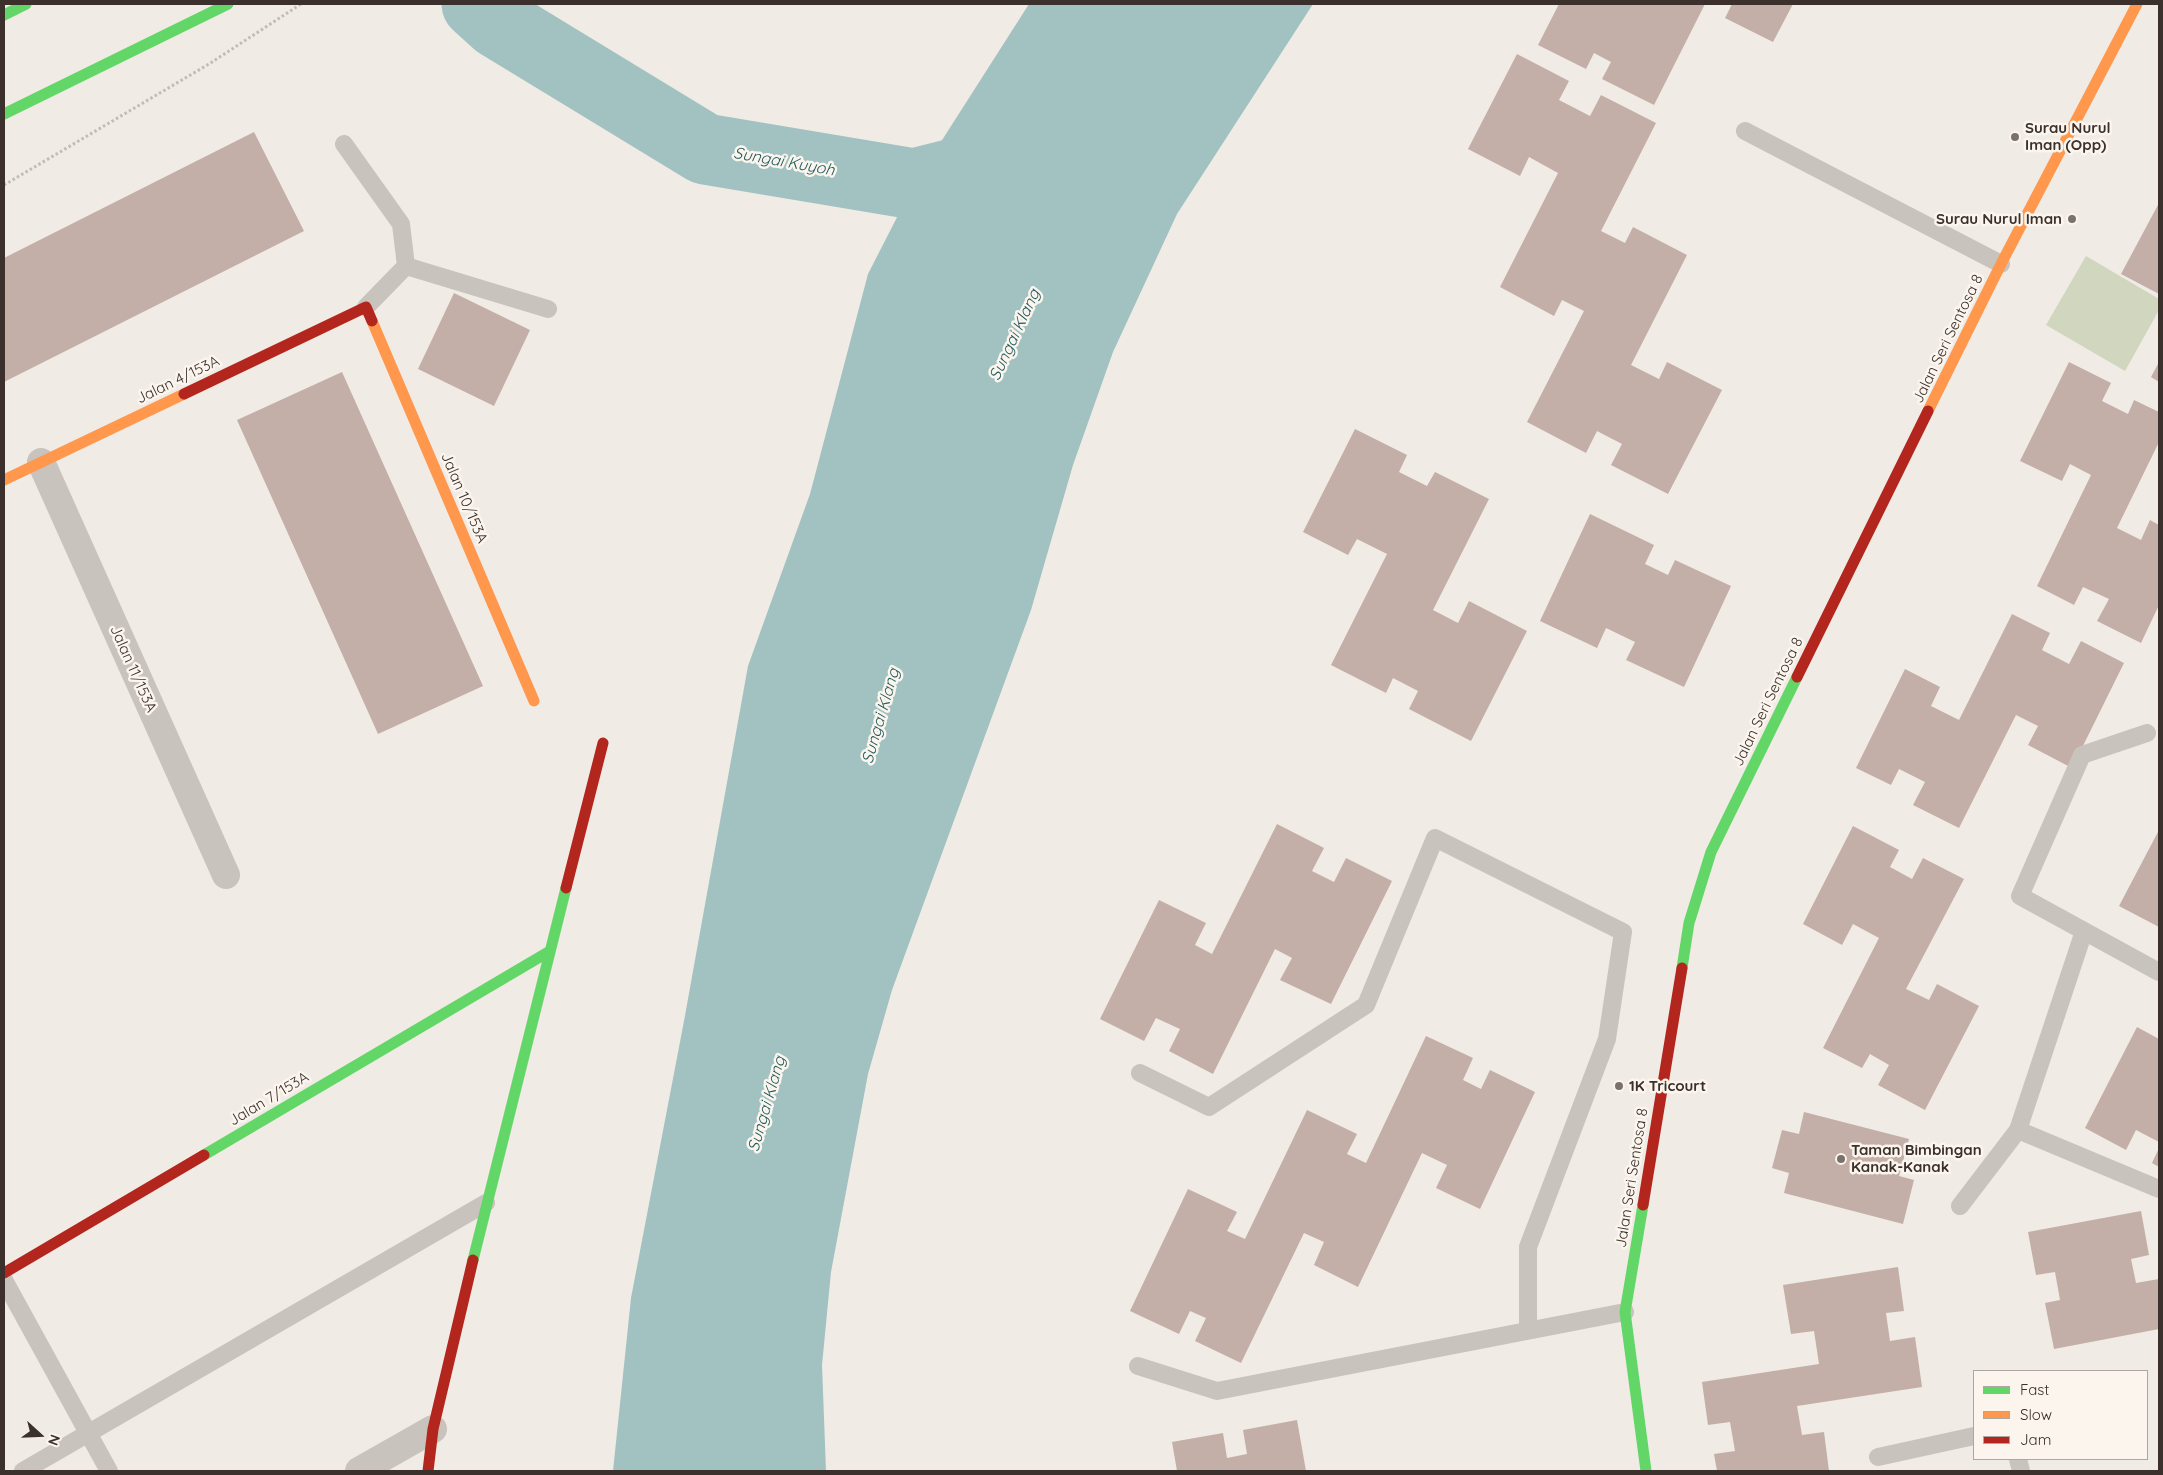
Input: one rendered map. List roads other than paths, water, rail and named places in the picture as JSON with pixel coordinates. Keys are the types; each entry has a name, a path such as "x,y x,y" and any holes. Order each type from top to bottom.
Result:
{"main road":[{"path":"4,15 26,4"},
{"path":"4,114 228,4"},
{"name":"Jalan Seri Sentosa 8","path":"1646,1471 1625,1312 1689,923 1711,852 2001,264 2137,4"},
{"name":"Jalan 4/153A","path":"4,480 366,307"},
{"name":"Jalan 10/153A","path":"366,307 534,701"},
{"path":"428,1471 433,1429 486,1203 603,743"},
{"name":"Jalan 7/153A","path":"4,1273 550,951"}],"street":[{"name":"Jalan 11/153A","path":"40,462 226,875"},
{"path":"359,1471 433,1429"}],"lane":[{"path":"1745,131 2001,264"},
{"path":"344,144 401,224 406,266"},
{"path":"366,307 406,266"},
{"path":"406,266 548,309"},
{"path":"2147,733 2082,755 2020,896 2159,972"},
{"path":"1140,1073 1209,1106 1366,1005 1434,838 1623,932 1607,1039 1528,1247 1528,1330"},
{"path":"1960,1206 2018,1130 2084,931"},
{"path":"2018,1130 2159,1189"},
{"path":"24,1471 486,1203"},
{"path":"4,1280 109,1471"},
{"path":"1138,1366 1217,1391 1625,1312"},
{"path":"1878,1457 1973,1436"}],"water":[{"name":"Sungai Klang","path":"1029,4 1313,4 1177,214 1113,352 1073,465 1031,610 892,990 868,1074 831,1272 822,1365 826,1471 613,1471 631,1298 684,1021 748,666 810,494 868,274 914,184"}],"waterway":[{"name":"Sungai Kuyoh","path":"477,4 498,23 705,149 914,184 1010,160"}],"place":[{"name":"Surau Nurul Iman (Opp)","path":"2015,137"},
{"name":"Surau Nurul Iman","path":"2072,219"},
{"name":"1K Tricourt","path":"1619,1086"},
{"name":"Taman Bimbingan Kanak-Kanak","path":"1841,1159"}]}
